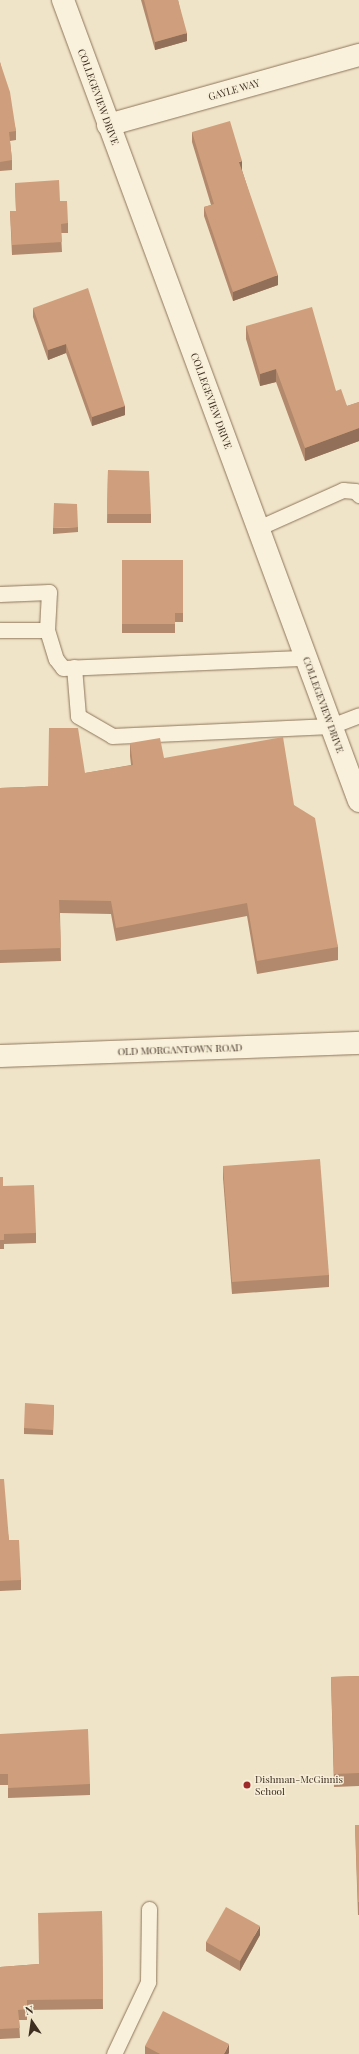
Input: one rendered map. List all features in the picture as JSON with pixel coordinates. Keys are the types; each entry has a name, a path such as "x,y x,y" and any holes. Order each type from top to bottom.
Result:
{"street":[{"name":"COLLEGEVIEW DRIVE","path":"63,0 359,801"},
{"name":"GAYLE WAY","path":"108,125 359,55"},
{"name":"OLD MORGANTOWN ROAD","path":"0,1056 359,1043"}],"lane":[{"path":"258,528 343,490 355,491 359,495"},
{"path":"0,594 49,592 47,630 56,659 63,668 306,658"},
{"path":"0,630 47,630"},
{"path":"74,667 78,716 112,736 331,726 359,715"},
{"path":"114,2054 148,1982 149,1909"}],"building":[{"path":"144,0 178,0 187,33 155,42"},
{"path":"0,62 10,92 16,131 9,132 12,160 0,162"},
{"path":"230,121 242,161 239,162 278,275 233,292 204,207 214,204 192,132"},
{"path":"59,180 60,201 67,201 68,223 61,224 62,242 12,245 10,211 16,211 15,183"},
{"path":"88,288 125,406 92,417 66,344 48,350 33,308"},
{"path":"312,307 336,391 341,389 347,406 359,402 359,428 305,448 276,369 260,374 246,326"},
{"path":"108,470 149,471 151,514 107,514"},
{"path":"54,503 77,504 78,527 53,528"},
{"path":"122,560 183,560 183,613 175,613 175,624 122,624"},
{"path":"49,728 78,728 85,773 133,765 130,743 160,738 164,758 283,737 294,805 315,818 338,947 257,961 247,903 116,928 111,901 59,900 61,948 0,950 0,788 48,786"},
{"path":"320,1159 329,1275 232,1282 223,1166"},
{"path":"0,1177 3,1177 3,1186 34,1185 36,1233 4,1234 4,1240 0,1240"},
{"path":"25,1403 54,1405 53,1430 24,1428"},
{"path":"0,1479 4,1479 9,1540 19,1540 21,1580 0,1581"},
{"path":"359,1676 359,1773 334,1774 331,1677"},
{"path":"88,1729 90,1784 8,1788 8,1774 0,1774 0,1734"},
{"path":"355,1825 359,1825 359,1902 358,1902"},
{"path":"226,1907 260,1926 240,1961 206,1942"},
{"path":"102,1911 103,1999 27,2000 27,2009 18,2010 20,2028 0,2029 0,1967 39,1964 38,1913"},
{"path":"163,2011 229,2044 224,2054 160,2054 145,2046"}],"place":[{"name":"Dishman-McGinnis School","path":"247,1785"}]}
